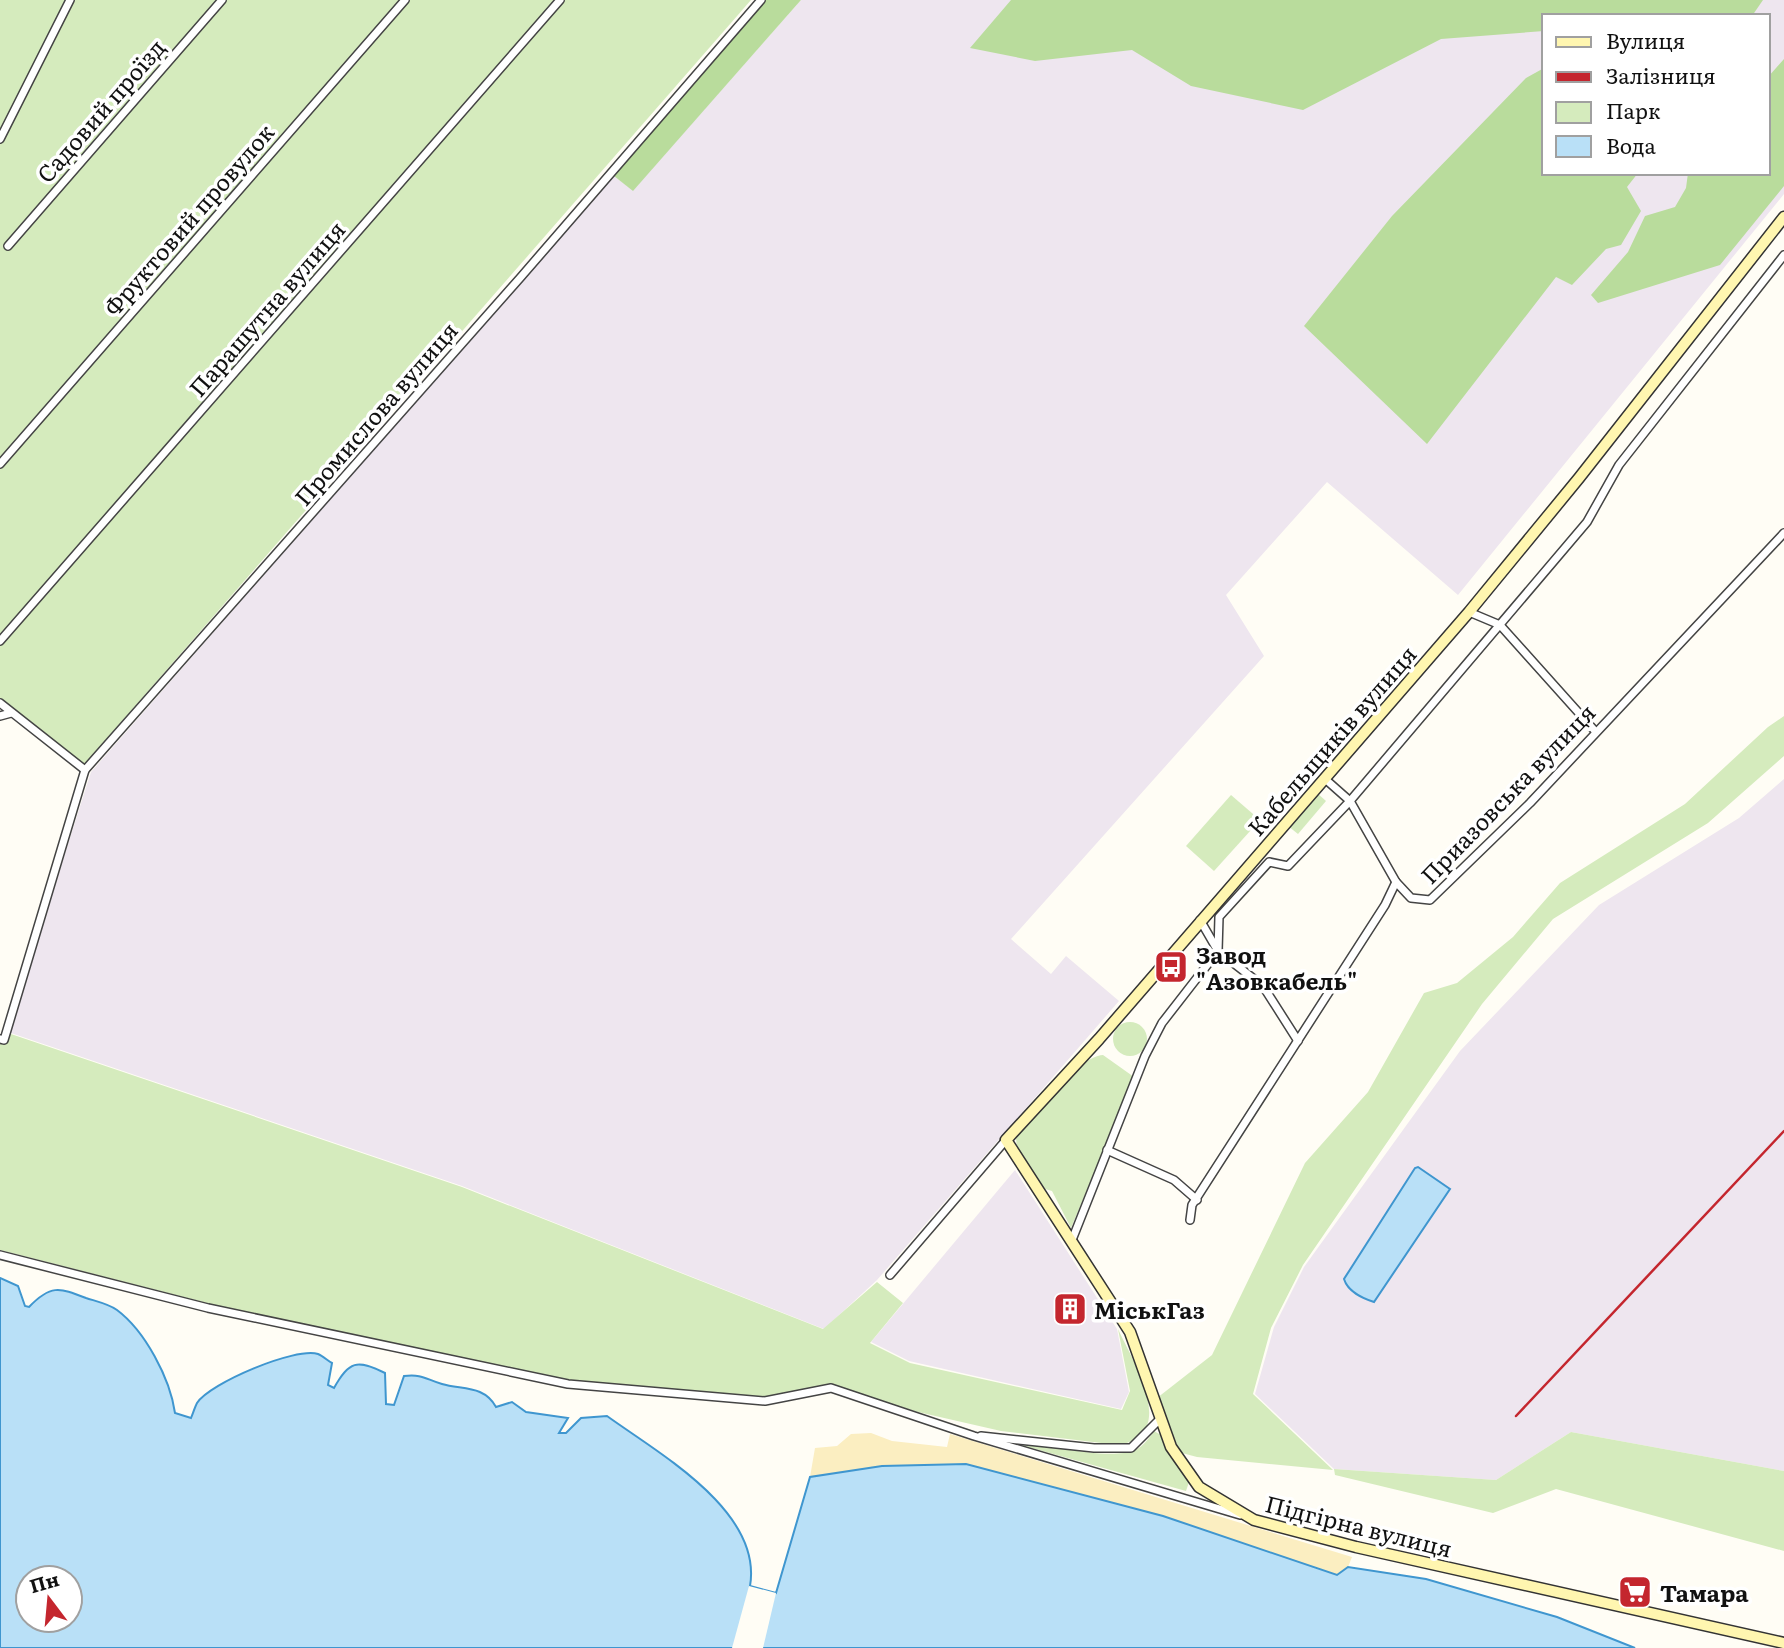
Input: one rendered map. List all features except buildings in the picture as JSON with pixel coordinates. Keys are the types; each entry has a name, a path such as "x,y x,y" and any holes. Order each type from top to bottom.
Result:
{"street":[{"path":"0,139 71,0"},
{"name":"Садовий проїзд","path":"8,246 222,0"},
{"name":"Фруктовий провулок","path":"0,464 405,0"},
{"name":"Парашутна вулиця","path":"0,641 560,0"},
{"name":"Промислова вулиця","path":"86,770 761,0"},
{"name":"Кабельщиків вулиця","path":"890,1275 1006,1140 1099,1039 1469,612 1579,478 1784,217"},
{"name":"Кабельщиків вулиця","path":"1218,951 1219,918 1269,862 1288,866 1350,801 1500,625 1587,522 1619,465 1784,255"},
{"name":"Приазовська вулиця","path":"1190,1220 1192,1205 1385,905 1396,882 1411,898 1430,900 1530,803 1784,533"},
{"path":"1469,612 1500,625 1595,731"},
{"path":"0,703 86,770 2,1039"},
{"path":"0,716 11,713"},
{"path":"1324,778 1350,801 1396,882"},
{"path":"1200,920 1218,951 1263,986 1298,1041"},
{"path":"1072,1240 1145,1056 1162,1023 1218,951"},
{"name":"Підгірна вулиця","path":"1006,1140 1130,1332 1159,1420 1171,1447 1199,1487 1254,1520 1356,1547 1784,1643"},
{"path":"1107,1150 1174,1180 1197,1200"},
{"path":"0,1255 208,1308 568,1384 765,1401 831,1388 974,1436 1254,1520"},
{"path":"974,1436 1000,1435 1094,1448 1131,1448 1159,1420"}],"shaded area":[{"path":"801,0 1784,0 1784,194 1458,595 1327,482 1226,595 1264,656 1011,939 1051,974 1066,956 1119,1001 877,1280 824,1329 462,1186 8,1032 91,772 614,176 633,190"},
{"path":"1784,779 1784,1471 1571,1432 1496,1480 1334,1469 1255,1394 1274,1327 1304,1267 1460,1051 1599,905 1739,818"},
{"path":"1015,1170 1117,1329 1129,1392 1121,1409 909,1361 871,1342"}],"green space":[{"path":"0,0 751,0 81,768 0,703"},
{"path":"766,0 801,0 633,191 614,176"},
{"path":"1011,0 1763,0 1753,14 1542,14 1542,31 1441,39 1303,110 1191,86 1132,50 1035,61 970,48"},
{"path":"1784,59 1784,186 1720,265 1598,303 1591,295 1628,252 1645,216 1675,207 1686,188 1688,175 1770,175 1770,75"},
{"path":"1542,69 1542,175 1636,175 1627,187 1641,211 1621,245 1606,249 1572,285 1556,277 1427,444 1304,326 1392,216 1526,78"},
{"path":"1784,716 1784,756 1708,823 1553,919 1482,1004 1303,1265 1271,1328 1253,1394 1333,1470 1197,1457 1182,1453 1157,1398 1212,1355 1305,1163 1368,1092 1424,993 1457,983 1513,937 1560,883 1685,804 1768,727"},
{"path":"1317,793 1326,801 1298,834 1288,826"},
{"path":"1231,795 1260,820 1214,871 1186,846"},
{"path":"1130,1022 1142,1027 1147,1039 1142,1051 1130,1056 1118,1051 1113,1039 1118,1027"},
{"path":"8,1033 462,1187 823,1329 877,1282 903,1303 870,1343 910,1363 1122,1410 1130,1391 1118,1329 1147,1396 1149,1413 1146,1427 1136,1438 1118,1445 1001,1431 918,1412 829,1385 766,1397 568,1382 211,1304 0,1250 0,1040"},
{"path":"1103,1055 1134,1077 1071,1228 1052,1191 1045,1189 1017,1149 1016,1138 1068,1076 1092,1058"},
{"path":"1154,1431 1161,1435 1189,1482 1186,1491 1021,1445 1021,1442 1095,1453 1124,1453 1141,1447"},
{"path":"1571,1432 1784,1471 1784,1551 1556,1489 1493,1513 1335,1475 1334,1469 1496,1480"}],"sand":[{"path":"871,1433 892,1441 947,1447 950,1434 1352,1557 1348,1567 1337,1575 1163,1516 966,1464 882,1466 810,1477 815,1448 837,1446 851,1434"}],"water":[{"path":"1418,1167 1450,1189 1374,1302 1352,1291 1344,1279"},
{"path":"0,1278 18,1286 25,1306 29,1307 49,1292 62,1290 117,1310 137,1330 155,1356 168,1385 175,1413 191,1418 197,1403 218,1386 254,1368 307,1353 318,1354 332,1363 328,1385 334,1388 344,1372 355,1365 361,1364 385,1373 386,1404 394,1405 404,1376 416,1376 479,1392 496,1407 512,1402 526,1412 568,1418 559,1433 566,1433 581,1418 607,1416 678,1466 724,1509 740,1533 750,1559 750,1586 776,1593 810,1477 882,1466 966,1464 1163,1516 1337,1575 1348,1567 1426,1579 1557,1617 1635,1648 0,1648"}],"pier":[{"path":"749,1586 776,1593 763,1648 732,1648"}],"railway":[{"path":"1516,1416 1784,1131"}],"place":[{"name":"Завод \"Азовкабель\"","path":"1171,967"},
{"name":"МіськГаз","path":"1070,1309"},
{"name":"Тамара","path":"1635,1592"}]}
